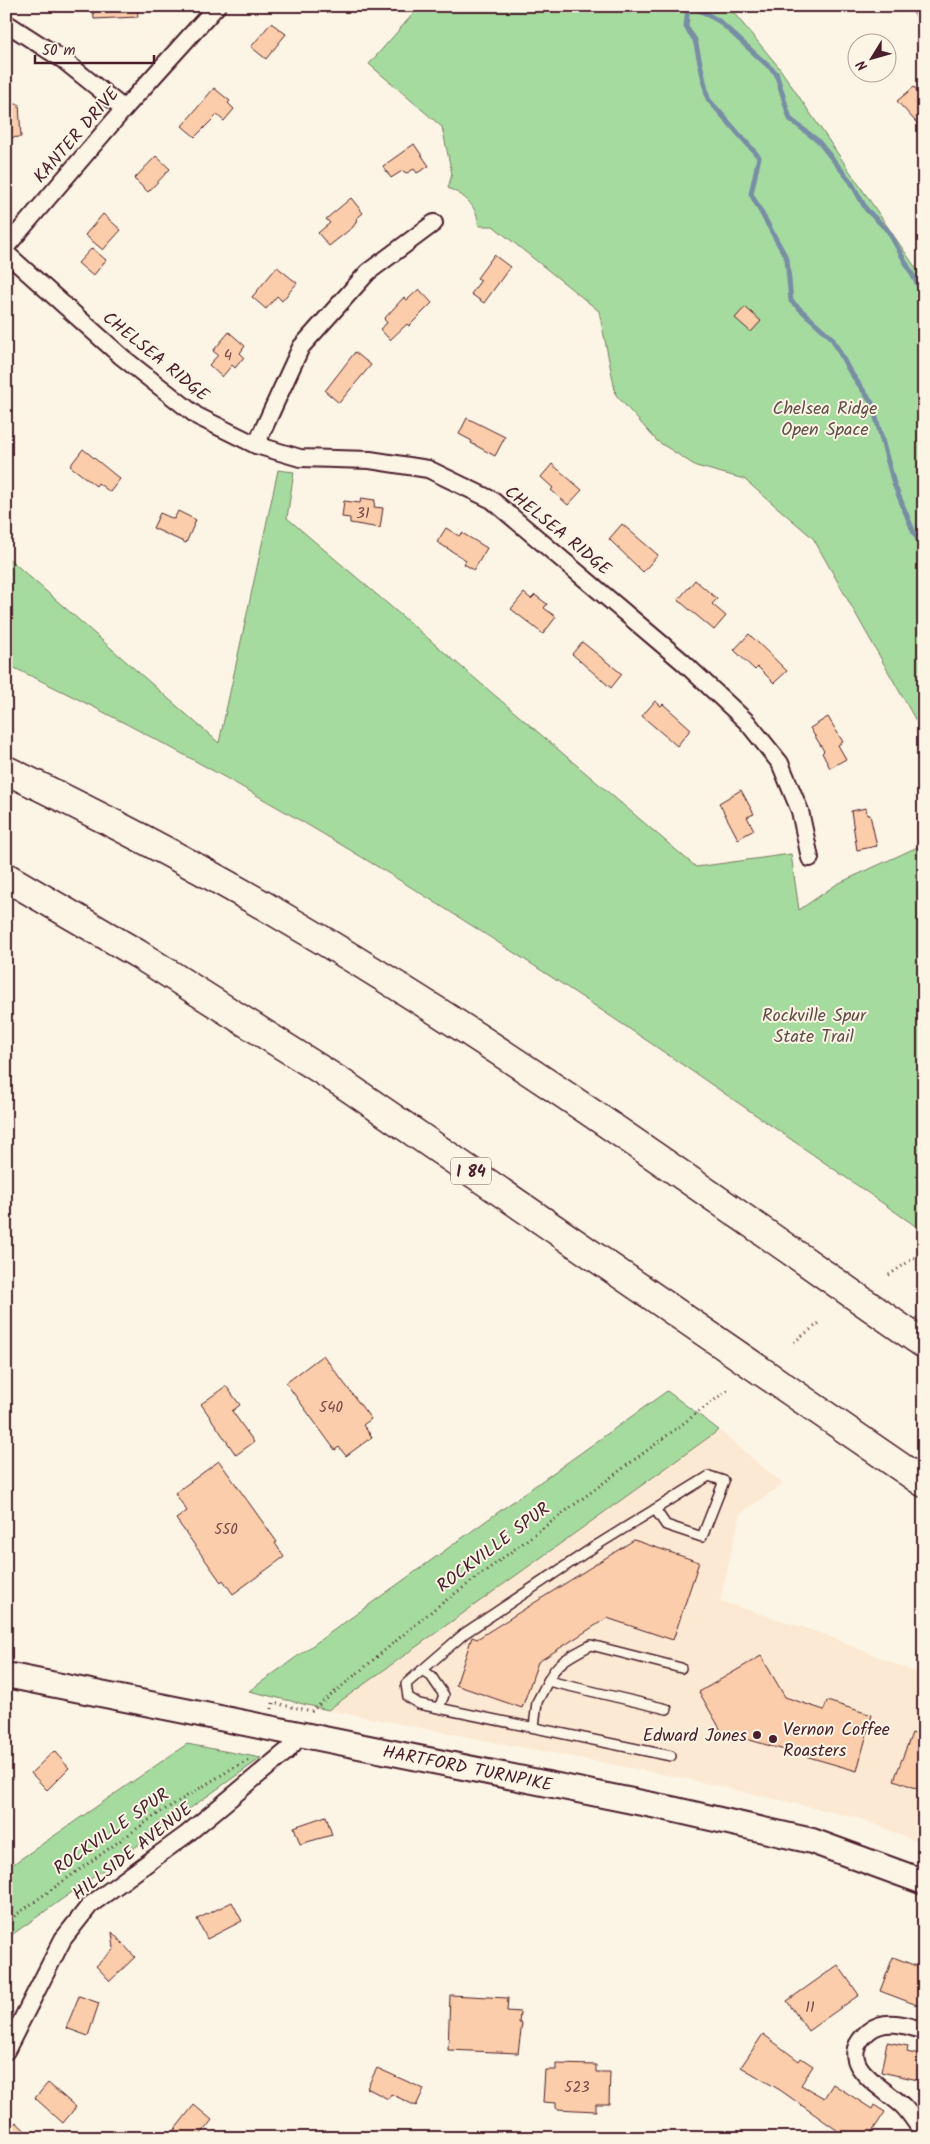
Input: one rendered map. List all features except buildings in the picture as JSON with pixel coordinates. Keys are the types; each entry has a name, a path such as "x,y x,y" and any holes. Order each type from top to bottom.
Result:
{"highway":[{"path":"6,770 186,861 386,978 548,1085 924,1344"},
{"name":"I 84","path":"6,877 138,954 345,1085 924,1483"}],"main road":[{"name":"HARTFORD TURNPIKE","path":"6,1675 300,1736 667,1808 812,1841 924,1882"}],"street":[{"name":"KANTER DRIVE","path":"6,247 124,108 217,6"},
{"path":"920,6 924,11"},
{"path":"6,23 62,59 124,108"},
{"path":"256,444 302,347 368,272 434,223"},
{"name":"CHELSEA RIDGE","path":"6,253 122,357 197,416 256,444 300,458 370,460 428,469 492,500 683,662 747,722 780,763 800,811 810,858"},
{"name":"HILLSIDE AVENUE","path":"6,2051 63,1939 90,1905 187,1834 287,1752 300,1736"},
{"path":"924,2030 903,2024 878,2024 863,2036 855,2051 856,2061 861,2070 874,2084 903,2107 924,2134"}],"lane":[{"path":"655,1510 666,1525 702,1537 724,1481 709,1476 655,1510 465,1633 406,1684 408,1697 419,1704 671,1756"},
{"path":"534,1727 537,1702 554,1668 591,1645 681,1668"},
{"path":"422,1670 431,1676 444,1695 439,1708"},
{"path":"548,1681 667,1710"}],"path":[{"path":"889,1275 924,1251"},
{"path":"794,1342 822,1321"},
{"name":"ROCKVILLE SPUR","path":"273,1703 312,1711 433,1610 728,1390"},
{"name":"ROCKVILLE SPUR","path":"6,1922 156,1815 233,1768 253,1759"}],"shaded area":[{"path":"719,1430 783,1484 740,1514 720,1601 824,1634 924,1676 924,1845 862,1819 687,1779 328,1710"}],"green space":[{"name":"Chelsea Ridge Open Space","path":"420,6 728,6 778,66 924,280 924,735 813,538 744,479 696,466 657,441 616,395 599,311 493,226 479,226 476,213 470,203 448,188 452,174 442,127 369,64"},
{"name":"Rockville Spur State Trail","path":"278,470 294,472 287,518 696,867 791,854 799,910 837,884 924,844 924,1232 702,1078 477,929 246,789 127,724 6,664 6,556 219,743"},
{"path":"667,1391 719,1430 328,1710 249,1691"},
{"path":"187,1744 261,1758 6,1939 6,1869"}],"waterway":[{"path":"688,6 686,27 695,40 708,99 759,157 751,194 787,259 791,301 832,338 849,370 872,403 894,484 914,533 924,550"},
{"path":"692,6 719,21 776,73 790,119 818,141 851,182 866,209 889,232 924,296"}],"place":[{"name":"Edward Jones","path":"757,1735"},
{"name":"Vernon Coffee Roasters","path":"773,1739"}]}
